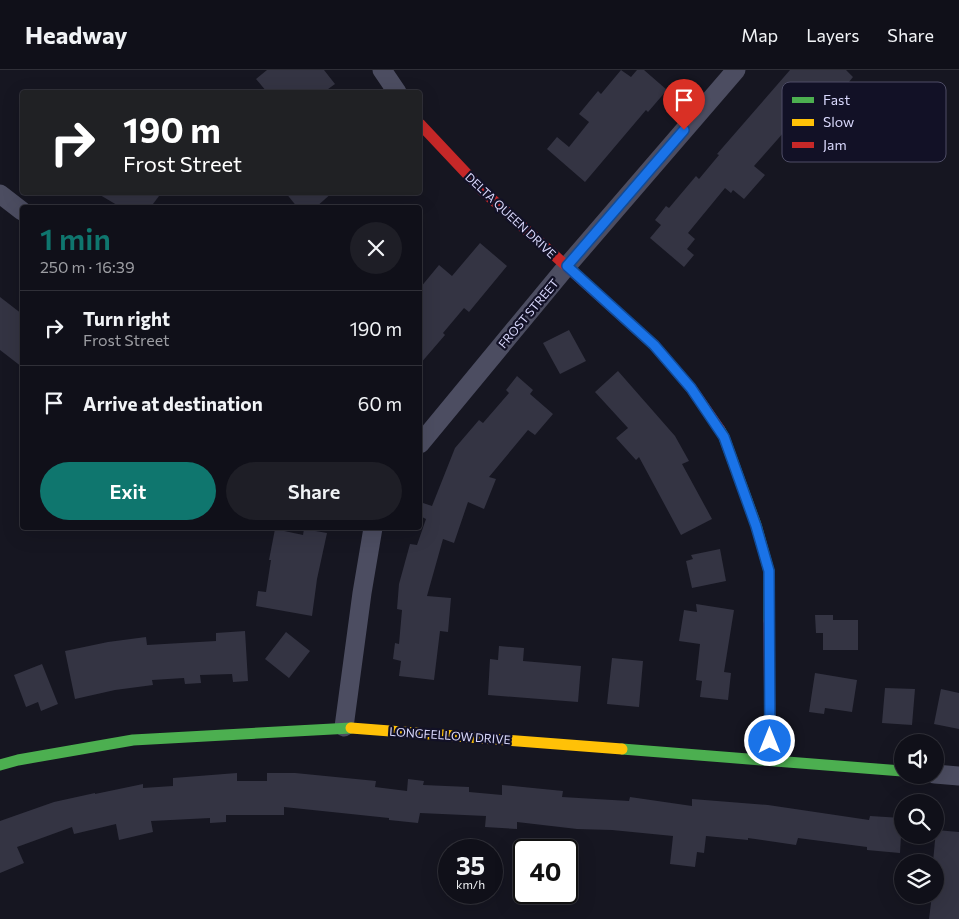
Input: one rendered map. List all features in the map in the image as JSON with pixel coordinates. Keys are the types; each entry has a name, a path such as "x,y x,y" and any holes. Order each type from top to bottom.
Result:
{"street":[{"path":"382,70 396,90"},
{"name":"FROST STREET","path":"422,442 567,266 736,70"},
{"name":"DELTA QUEEN DRIVE","path":"422,126 483,191 654,345 691,388 724,437 756,526 769,571 770,760"},
{"path":"0,194 20,209"},
{"path":"344,727 373,530"},
{"name":"LONGFELLOW DRIVE","path":"0,765 18,760 133,740 240,735 344,727 894,770"},
{"path":"944,775 959,776"}],"building":[{"path":"267,70 324,70 335,84 327,90 265,90 256,79"},
{"path":"621,70 631,77 637,70 644,70 667,90 648,112 646,110 585,182 547,149 557,137 569,147 589,122 579,114 598,91 601,94"},
{"path":"790,70 846,70 853,77 849,82 782,82 782,134 754,166 765,175 744,199 733,190 731,193 725,188 688,233 695,239 687,249 694,255 684,267 650,238 661,225 655,220 666,206 669,208 696,176 699,179 719,155 717,154"},
{"path":"100,195 160,195 152,205 117,205"},
{"path":"287,195 330,195 318,205 296,205"},
{"path":"480,243 507,266 469,312 464,308 443,333 445,335 422,362 422,286 439,265 452,276"},
{"path":"0,297 20,312 20,365 0,350"},
{"path":"569,330 586,361 560,374 543,343"},
{"path":"618,371 675,436 689,461 682,464 712,519 681,535 639,457 636,460 616,438 628,428 595,392"},
{"path":"517,376 533,390 530,394 553,414 535,435 528,430 489,477 496,479 484,509 468,502 454,543 443,539 427,596 451,598 448,632 440,631 434,680 399,676 401,661 393,659 395,643 399,644 402,610 397,609 399,584 410,544 417,545 426,519 422,517 422,503 432,506 455,448 479,420 483,423 509,393 506,390"},
{"path":"275,530 303,535 304,530 327,533 317,579 312,616 256,606 258,591 266,592 271,560 269,560"},
{"path":"720,549 726,581 692,588 686,561 693,559 691,555"},
{"path":"696,604 734,610 724,672 731,673 728,700 700,697 702,681 696,680 700,644 679,641 684,610 697,612"},
{"path":"815,615 833,615 833,620 858,620 858,650 823,650 823,633 816,633"},
{"path":"245,631 248,681 233,682 232,674 200,675 201,683 185,684 184,678 152,680 153,685 115,690 75,699 65,651 108,642 146,637 147,645 216,641 216,633"},
{"path":"286,632 310,651 289,678 265,659"},
{"path":"499,646 524,648 523,661 581,666 578,702 488,695 490,659 498,660"},
{"path":"612,658 643,661 639,707 607,704"},
{"path":"42,664 58,704 41,711 38,702 26,707 14,675"},
{"path":"815,673 857,680 852,712 825,708 824,714 809,712"},
{"path":"885,688 915,689 912,725 882,723"},
{"path":"941,689 959,693 959,729 934,724"},
{"path":"237,773 237,781 267,781 267,773 295,773 376,781 375,787 407,791 408,779 424,781 423,785 469,787 469,792 502,795 502,785 563,791 562,797 629,801 630,797 692,806 692,799 768,805 869,820 870,816 894,818 894,844 901,844 900,853 867,850 867,847 798,838 796,845 748,838 748,840 706,836 704,853 697,852 695,867 670,864 673,836 612,830 577,829 517,822 517,829 485,827 486,816 420,813 418,823 389,820 389,818 284,807 284,815 226,815 226,822 210,823 210,818 151,821 153,832 119,840 116,824 74,834 72,827 17,847 24,863 0,873 0,821 54,802 95,793 143,784 143,788 173,786 173,778"},
{"path":"944,831 959,832 959,919 929,919 931,904 944,904 944,854 934,854 935,844 944,844"}],"traffic: fast":[{"path":"720,430 756,525 769,571 769,621"},
{"path":"0,765 18,760 133,740 351,728"},
{"path":"622,749 894,770"}],"traffic: slow":[{"path":"351,728 622,749"}],"traffic: jam":[{"path":"422,126 483,191 654,345 691,388 720,430"},
{"path":"769,621 770,760"}],"route":[{"path":"684,130 567,266 654,345 691,388 724,437 756,526 769,571 770,741"}]}
